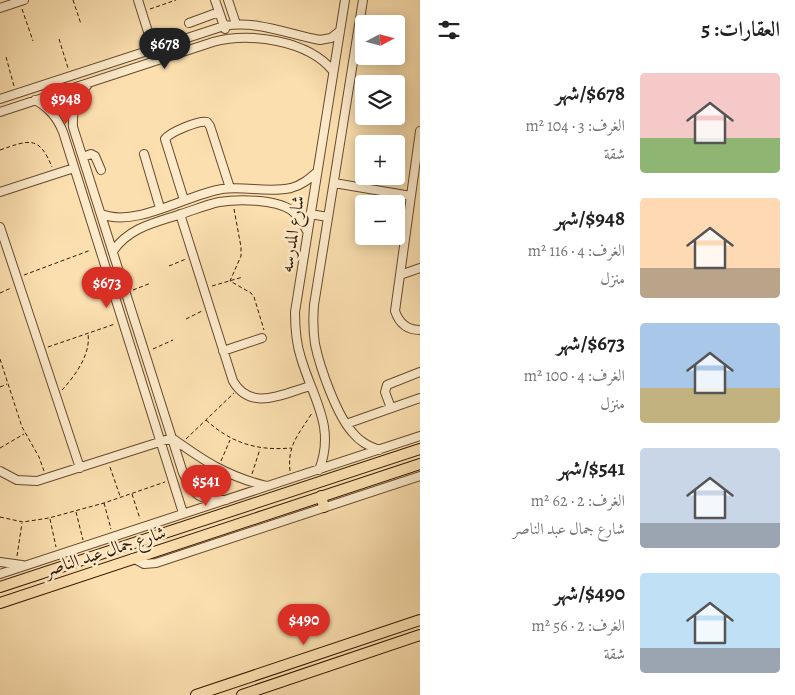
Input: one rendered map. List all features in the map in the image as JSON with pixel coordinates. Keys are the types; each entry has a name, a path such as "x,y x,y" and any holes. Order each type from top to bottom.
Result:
{"main road":[{"name":"شارع جمال عبد الناصر","path":"0,587 420,449"},
{"name":"شارع جمال عبد الناصر","path":"0,603 420,464"},
{"path":"321,496 324,507"},
{"path":"59,568 65,570 68,580"},
{"path":"196,695 420,620"},
{"path":"242,695 420,635"}],"street":[{"path":"138,0 158,60"},
{"path":"215,0 228,38"},
{"path":"228,0 236,24"},
{"name":"شارع المدرسه","path":"319,470 326,448 325,425 311,390 298,348 295,322 307,232 345,0"},
{"name":"شارع المدرسه","path":"363,0 313,321 316,345 329,387 346,424 360,440 379,450"},
{"path":"0,8 22,1"},
{"path":"189,23 219,12"},
{"path":"0,99 224,26 236,24 256,25 320,40 331,38 340,31"},
{"path":"0,112 228,38 253,37 294,46 317,56 333,70"},
{"path":"89,83 82,90 74,108 73,117 76,136 183,473 191,490 204,499 226,500"},
{"path":"35,100 49,110 60,124 184,513"},
{"path":"184,200 165,139 171,133 201,122 207,122 210,126 230,188"},
{"path":"420,131 395,304 397,318 407,328 420,330"},
{"path":"65,140 69,136 76,136"},
{"path":"83,157 91,154 95,156 100,170"},
{"path":"144,154 160,208"},
{"path":"0,192 74,168"},
{"path":"101,214 117,219 125,218 230,188 292,188 310,179 317,172"},
{"path":"334,183 411,196"},
{"path":"113,251 123,238 136,229 214,203 232,200 281,205 298,216 307,232"},
{"path":"180,214 233,381 238,389 252,398 261,400 329,387"},
{"path":"310,214 328,217"},
{"path":"0,227 80,468"},
{"path":"400,275 420,268"},
{"path":"224,351 262,338"},
{"path":"391,408 385,392 387,385 420,372"},
{"path":"346,424 419,400"},
{"path":"0,574 420,436"},
{"path":"0,471 17,480 27,482 47,479 172,438"},
{"path":"172,438 218,469 250,482 269,486"},
{"path":"133,558 144,564 156,563 420,476"},
{"path":"0,562 27,565"}],"path":[{"path":"73,0 81,24"},
{"path":"142,12 176,0"},
{"path":"22,1 33,41"},
{"path":"59,39 70,76"},
{"path":"6,57 16,94"},
{"path":"0,150 27,142 42,146 55,174"},
{"path":"230,281 240,260 241,251 232,200"},
{"path":"0,293 18,281 99,247"},
{"path":"169,266 193,256"},
{"path":"204,288 243,277"},
{"path":"230,281 251,293 254,297 264,329 262,338"},
{"path":"126,292 150,283"},
{"path":"186,319 210,308"},
{"path":"41,350 123,322"},
{"path":"56,396 71,380 85,355 88,334"},
{"path":"145,353 173,340"},
{"path":"0,359 25,434 39,457 47,479"},
{"path":"0,388 8,384"},
{"path":"181,445 238,389"},
{"path":"291,479 289,460 291,448 317,404"},
{"path":"206,420 218,431 245,445 275,449 291,448"},
{"path":"0,448 25,434"},
{"path":"218,469 231,439"},
{"path":"250,482 260,448"},
{"path":"108,459 121,497"},
{"path":"0,517 22,522 49,518 104,503 173,479"},
{"path":"132,493 142,527"},
{"path":"104,503 113,537"},
{"path":"76,511 85,546"},
{"path":"49,518 58,555"},
{"path":"16,564 22,522"}]}
